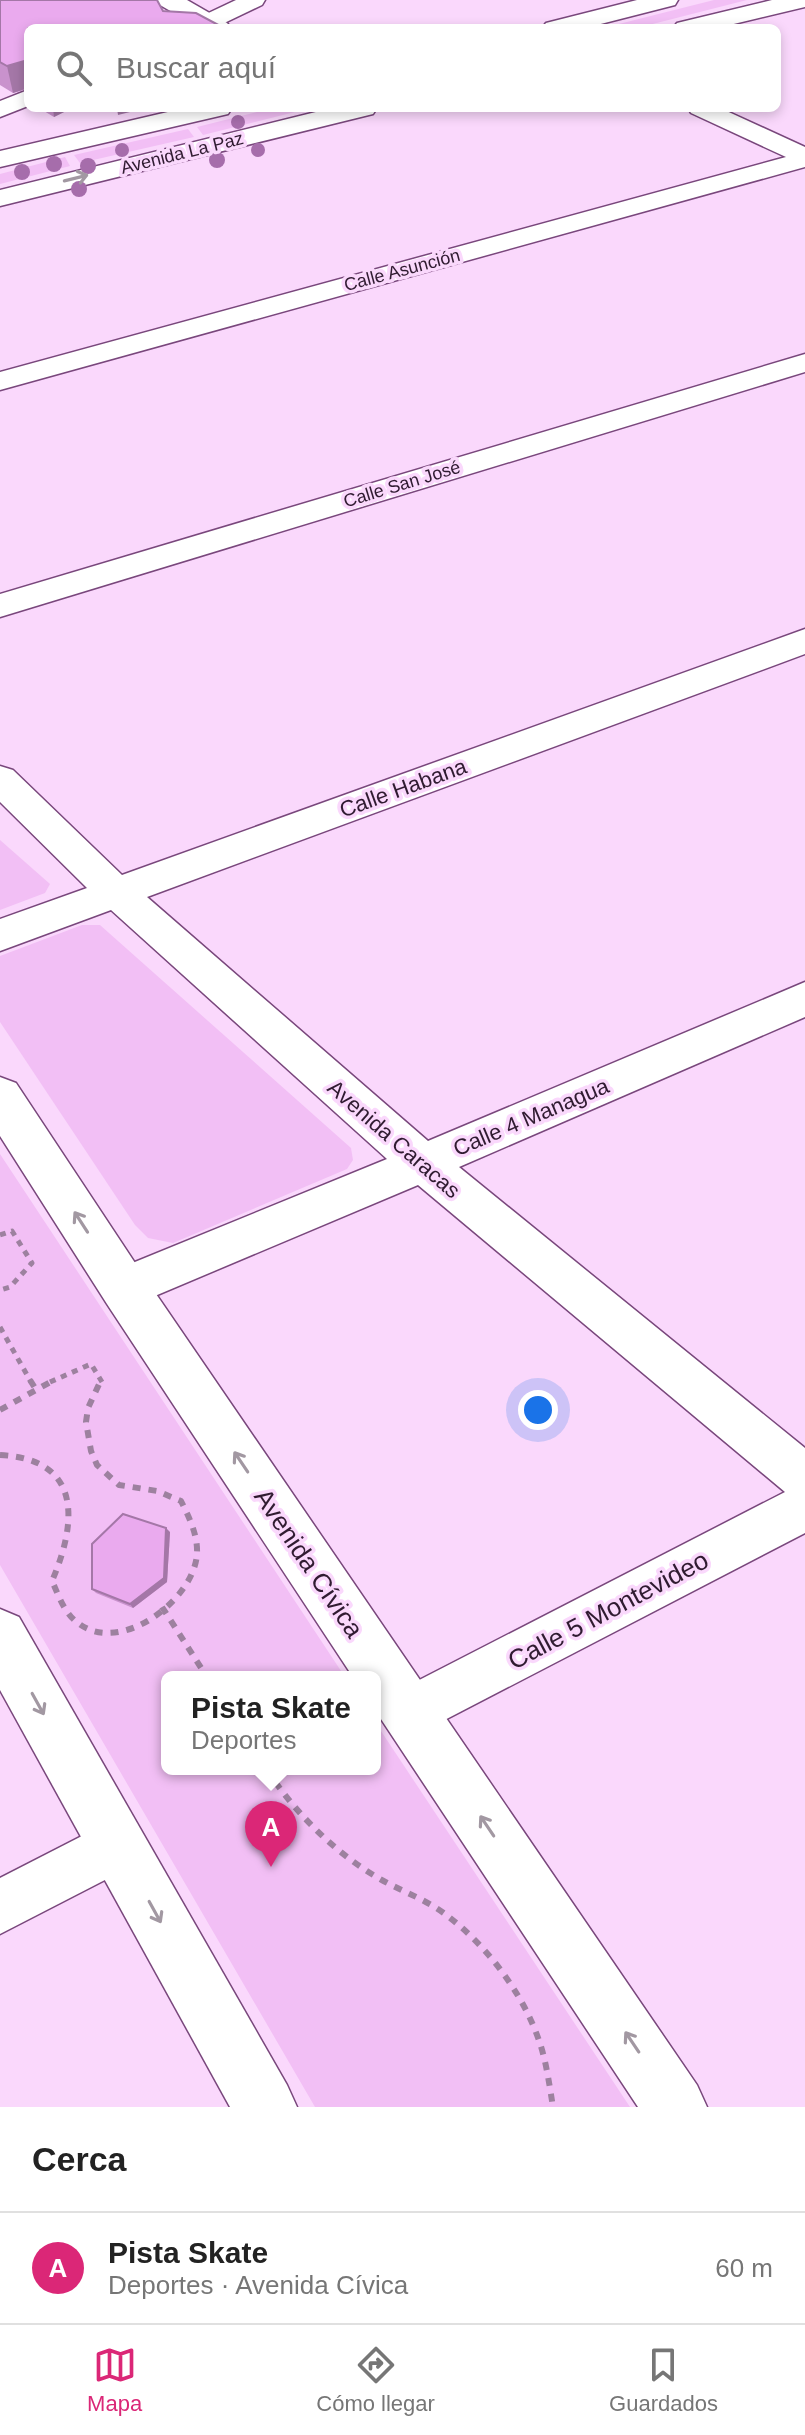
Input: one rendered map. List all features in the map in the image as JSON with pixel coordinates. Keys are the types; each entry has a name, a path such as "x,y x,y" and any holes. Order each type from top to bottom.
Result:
{"main road":[{"path":"169,0 208,22"},
{"path":"571,24 666,0"},
{"path":"704,24 801,2"},
{"name":"Avenida La Paz","path":"0,159 202,112"},
{"name":"Avenida La Paz","path":"0,198 345,112"},
{"name":"Avenida Cívica","path":"0,1097 124,1288 675,2107"},
{"path":"0,1636 265,2107"}],"street":[{"path":"208,22 254,0"},
{"path":"0,110 24,99"},
{"path":"708,112 805,158"},
{"name":"Calle Asunción","path":"0,381 805,158"},
{"name":"Calle San José","path":"0,606 805,363"},
{"name":"Calle Habana","path":"0,935 805,641"},
{"name":"Avenida Caracas","path":"0,780 114,894 421,1164 805,1478"},
{"name":"Calle 4 Managua","path":"124,1288 805,999"},
{"name":"Calle 5 Montevideo","path":"410,1712 805,1507"},
{"path":"0,1907 117,1845"}],"path":[{"path":"0,1235 12,1231 32,1263 10,1287 0,1290"},
{"path":"0,1327 35,1388"},
{"path":"0,1410 35,1388 91,1364 102,1381 95,1389 85,1415 87,1443 103,1473 122,1487 157,1491 181,1501 196,1530 196,1565 184,1590 140,1624 120,1634 100,1635 72,1619 52,1581 66,1549 71,1514 66,1487 52,1471 26,1458 0,1455"},
{"path":"161,1607 203,1671"},
{"path":"270,1775 283,1796 321,1835 373,1875 444,1913 478,1941 516,1997 543,2049 553,2107"}],"shaded area":[{"path":"714,0 747,0 653,24 619,24"},
{"path":"257,112 295,112 203,135 197,127"},
{"path":"188,129 194,137 80,163 74,155"},
{"path":"65,157 70,166 0,184 0,174"},
{"path":"0,840 50,884 45,893 0,910"},
{"path":"82,925 100,925 351,1148 353,1160 347,1169 173,1243 148,1238 135,1225 0,1022 0,956"},
{"path":"0,1154 341,1671 161,1671 161,1775 381,1775 381,1731 630,2107 315,2107 0,1565"}],"building":[{"path":"0,0 157,0 163,11 196,13 217,24 24,24 24,61 7,66 0,62"},
{"path":"123,1514 166,1528 164,1578 130,1604 92,1589 92,1544"}],"place":[{"name":"Pista Skate","path":"271,1867"}]}
